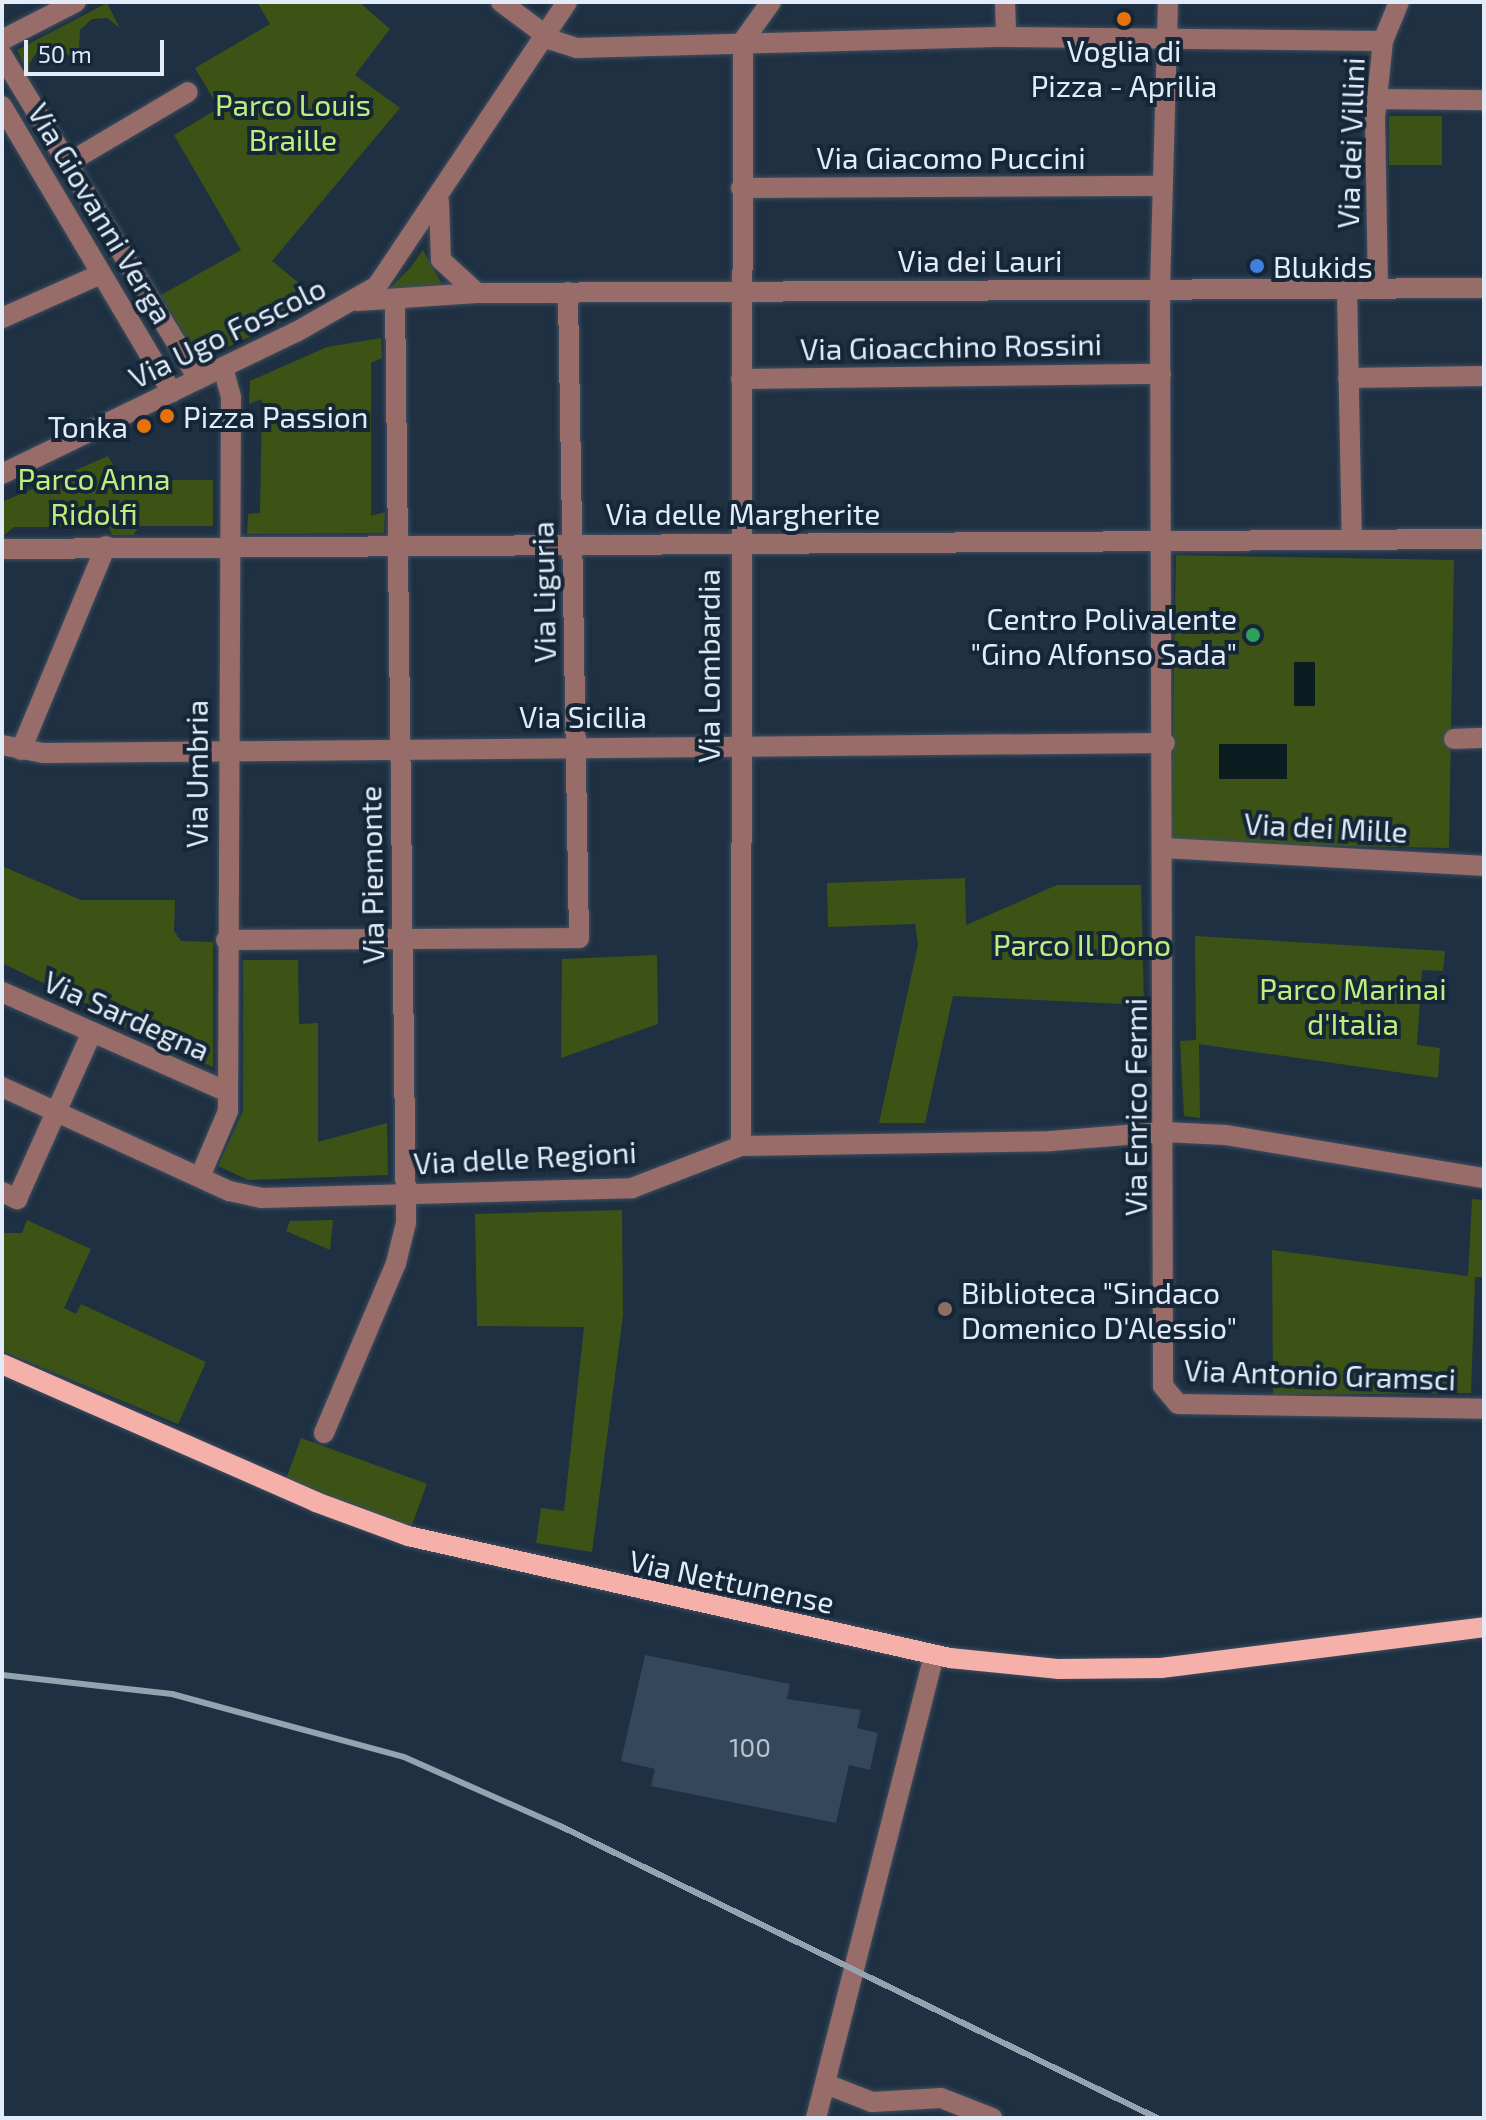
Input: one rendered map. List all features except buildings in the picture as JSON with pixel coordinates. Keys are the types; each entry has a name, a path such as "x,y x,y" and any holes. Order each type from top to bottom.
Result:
{"main road":[{"name":"Via Nettunense","path":"2,1364 316,1502 408,1536 934,1655 1059,1669 1161,1668 1484,1627"}],"street":[{"path":"2,40 76,2"},
{"path":"501,2 546,36 577,48 743,41 1006,37 1383,41"},
{"name":"Via Ugo Foscolo","path":"2,474 357,301 392,271 567,2"},
{"path":"743,41 771,2"},
{"path":"1005,2 1006,37"},
{"name":"Via Enrico Fermi","path":"1163,1386 1165,743 1160,290 1168,2"},
{"name":"Via dei Villini","path":"1378,288 1375,118 1380,99 1383,41 1399,2"},
{"name":"Via Lombardia","path":"741,1146 738,543 743,41"},
{"name":"Via Giovanni Verga","path":"2,55 198,379"},
{"path":"68,163 188,92"},
{"path":"1380,99 1484,100"},
{"name":"Via Giovanni Verga","path":"2,106 172,392"},
{"name":"Via Giacomo Puccini","path":"741,188 1161,186"},
{"path":"439,197 439,256 450,274 477,293"},
{"path":"2,318 101,274"},
{"name":"Via dei Lauri","path":"357,301 395,301 477,293 1484,288"},
{"path":"1347,289 1352,540"},
{"name":"Via Liguria","path":"401,938 579,938 568,292"},
{"name":"Via Piemonte","path":"324,1433 399,1256 406,1194 395,301"},
{"name":"Via Umbria","path":"200,1177 228,1111 226,751 231,397 223,367"},
{"name":"Via Gioacchino Rossini","path":"741,379 1161,374"},
{"path":"1348,378 1484,376"},
{"name":"Via delle Margherite","path":"2,549 1484,539"},
{"path":"12,747 106,546"},
{"path":"1454,739 1484,738"},
{"name":"Via Sicilia","path":"12,747 226,751 1165,743"},
{"name":"Via dei Mille","path":"1165,848 1484,866"},
{"path":"226,940 401,938"},
{"name":"Via Sardegna","path":"2,992 228,1092"},
{"path":"2,1192 17,1199 92,1032"},
{"name":"Via delle Regioni","path":"2,1087 200,1177 261,1198 632,1188 741,1146 1051,1141 1164,1132 1226,1135 1484,1178"},
{"name":"Via Antonio Gramsci","path":"1163,1386 1178,1404 1484,1409"},
{"path":"816,2118 934,1655"},
{"path":"826,2084 872,2102 941,2098 992,2118"}],"green space":[{"name":"Parco Louis Braille","path":"257,2 359,2 390,29 355,75 400,108 272,261 305,288 282,322 199,360 161,295 241,250 174,135 219,108 195,68 270,24"},
{"path":"107,3 120,28 107,18 92,19 80,30 79,50 70,56 58,48 37,52 29,64 30,78 17,50"},
{"path":"1389,116 1442,116 1442,165 1389,165"},
{"path":"423,250 442,284 385,293 410,268"},
{"path":"381,338 382,358 371,363 371,516 385,512 384,533 247,534 248,514 260,513 262,399 249,404 250,381 327,347"},
{"name":"Parco Anna Ridolfi","path":"108,456 121,480 213,480 213,526 140,526 133,535 112,535 109,527 14,527 2,537 2,502"},
{"path":"1176,555 1454,560 1449,848 1171,843"},
{"path":"2,866 81,900 175,900 174,931 181,941 213,942 213,1067 87,1011 89,1005 2,963"},
{"name":"Parco Il Dono","path":"965,878 966,925 1057,885 1141,885 1144,1005 953,996 925,1123 879,1123 918,945 915,924 828,927 827,883"},
{"name":"Parco Marinai d'Italia","path":"1195,936 1445,951 1443,971 1422,970 1417,1045 1440,1048 1438,1078 1199,1044 1200,1118 1184,1116 1180,1041 1196,1040"},
{"path":"657,955 658,1024 561,1058 562,959"},
{"path":"243,960 298,960 299,1024 318,1023 318,1142 387,1123 388,1175 248,1180 218,1166 243,1111"},
{"path":"1472,1199 1484,1200 1484,1277 1475,1277 1471,1393 1273,1395 1272,1250 1468,1276"},
{"path":"622,1210 623,1315 592,1552 536,1543 541,1508 564,1511 584,1327 477,1326 475,1214"},
{"path":"27,1220 91,1249 64,1308 76,1314 81,1304 206,1362 178,1424 2,1351 2,1233 22,1233"},
{"path":"333,1220 330,1250 286,1231 290,1221"},
{"path":"301,1438 427,1484 412,1526 286,1480"}],"shaded area":[{"path":"1294,662 1315,662 1315,706 1294,706"},
{"path":"1219,744 1287,744 1287,779 1219,779"}],"railway":[{"path":"2,1675 172,1694 404,1757 560,1826 1157,2118"}],"place":[{"name":"Voglia di Pizza - Aprilia","path":"1124,19"},
{"name":"Blukids","path":"1257,266"},
{"name":"Pizza Passion","path":"167,416"},
{"name":"Tonka","path":"144,426"},
{"name":"Centro Polivalente \"Gino Alfonso Sada\"","path":"1253,635"},
{"name":"Biblioteca \"Sindaco Domenico D'Alessio\"","path":"945,1309"}]}
